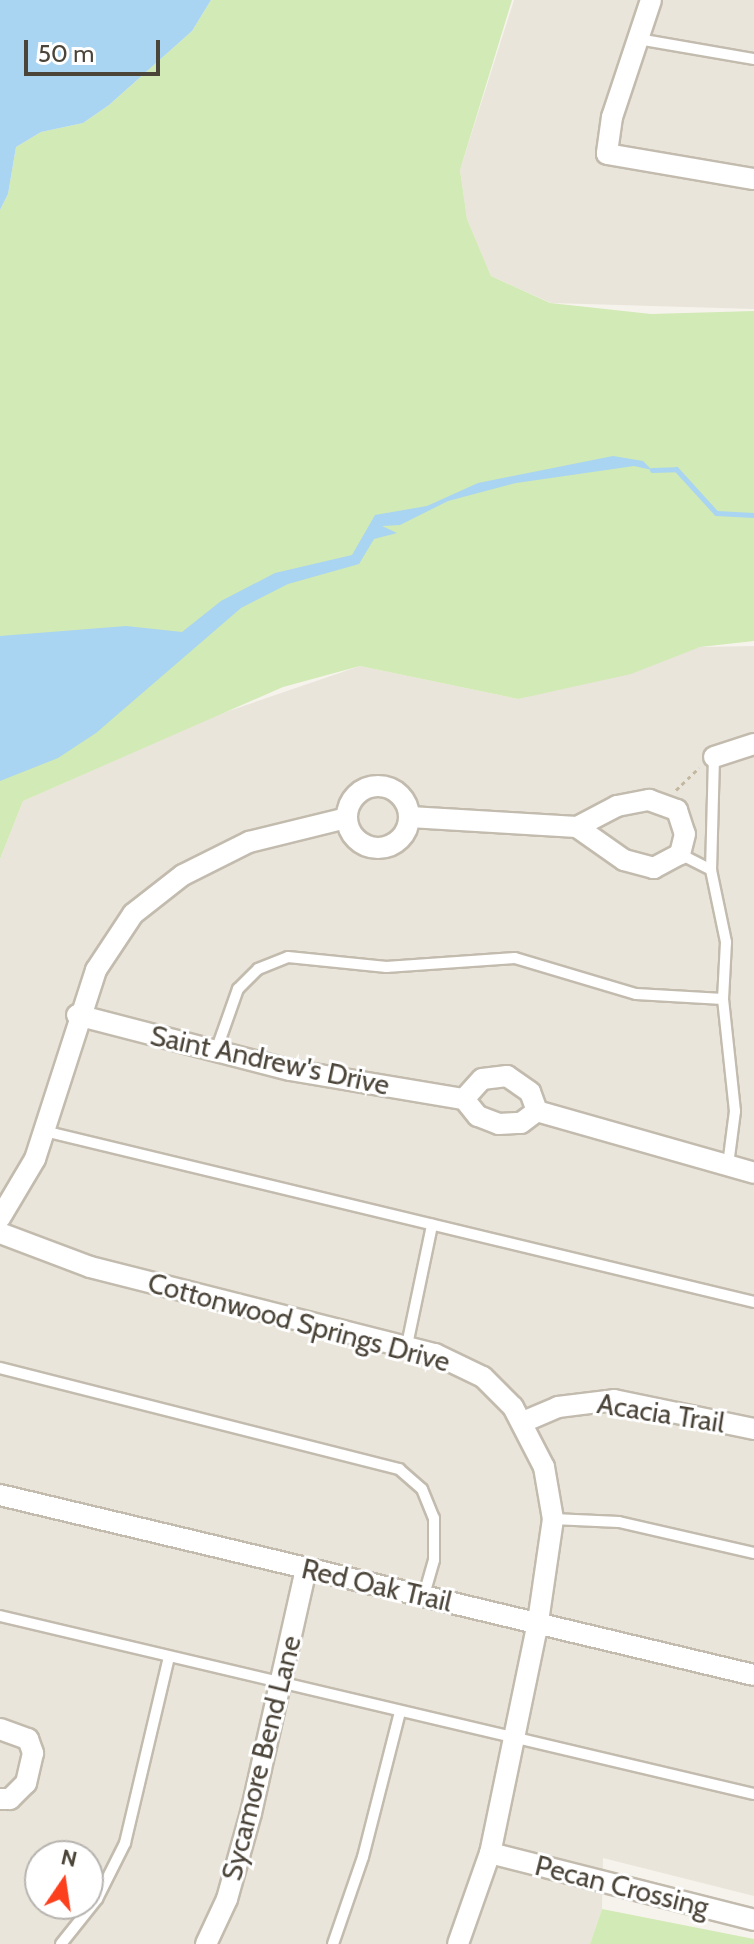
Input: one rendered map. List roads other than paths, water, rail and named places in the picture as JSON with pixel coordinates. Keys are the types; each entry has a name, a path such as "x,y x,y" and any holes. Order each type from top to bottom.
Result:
{"street":[{"path":"651,0 612,117 607,154 754,179"},
{"path":"714,757 754,744"},
{"path":"377,785 400,794 410,817 401,838 379,848 357,840 347,818 355,796 377,785"},
{"path":"410,817 577,827 633,800 667,803 683,821 680,854 666,866 640,866 606,850 577,827"},
{"path":"0,1218 35,1159 77,1015 109,945 162,890 249,842 347,818"},
{"name":"Saint Andrew's Drive","path":"77,1015 338,1080 464,1099 478,1116 499,1124 521,1123 537,1111"},
{"path":"464,1099 482,1079 507,1076 530,1092 537,1111 754,1173"},
{"name":"Cottonwood Springs Drive","path":"0,1233 90,1267 407,1345 483,1377 523,1422 544,1467 553,1519 538,1622 490,1853 458,1944"},
{"name":"Acacia Trail","path":"523,1422 558,1407 614,1400 754,1429"},
{"name":"Red Oak Trail","path":"0,1495 754,1675"},
{"name":"Sycamore Bend Lane","path":"206,1944 241,1853 306,1569"},
{"path":"0,1729 28,1739 33,1753 26,1783 10,1799 0,1799"},
{"name":"Pecan Crossing","path":"490,1853 754,1920"}],"lane":[{"path":"638,39 754,59"},
{"path":"714,757 711,870 726,942 723,999 735,1111 728,1165"},
{"path":"680,854 711,870"},
{"path":"216,1051 238,989 258,969 288,957 414,967 492,956 636,994 723,999"},
{"path":"44,1131 754,1302"},
{"path":"407,1345 432,1225"},
{"path":"0,1368 399,1469 422,1489 434,1518 434,1560 424,1596"},
{"path":"553,1519 619,1522 754,1553"},
{"path":"0,1616 754,1794"},
{"path":"61,1944 97,1899 125,1843 169,1657"},
{"path":"333,1944 363,1857 400,1712"}],"water":[{"path":"0,0 211,0 192,31 109,105 83,123 41,132 16,147 8,194 0,210"},
{"path":"613,456 643,461 652,470 634,466 516,483 448,501 400,525 382,526 397,533 374,539 359,564 288,584 241,608 96,733 58,758 0,781 0,636 126,626 182,632 221,601 275,573 352,555 375,515 427,506 478,483"}],"waterway":[{"path":"652,470 676,469 716,513 754,515"}]}
